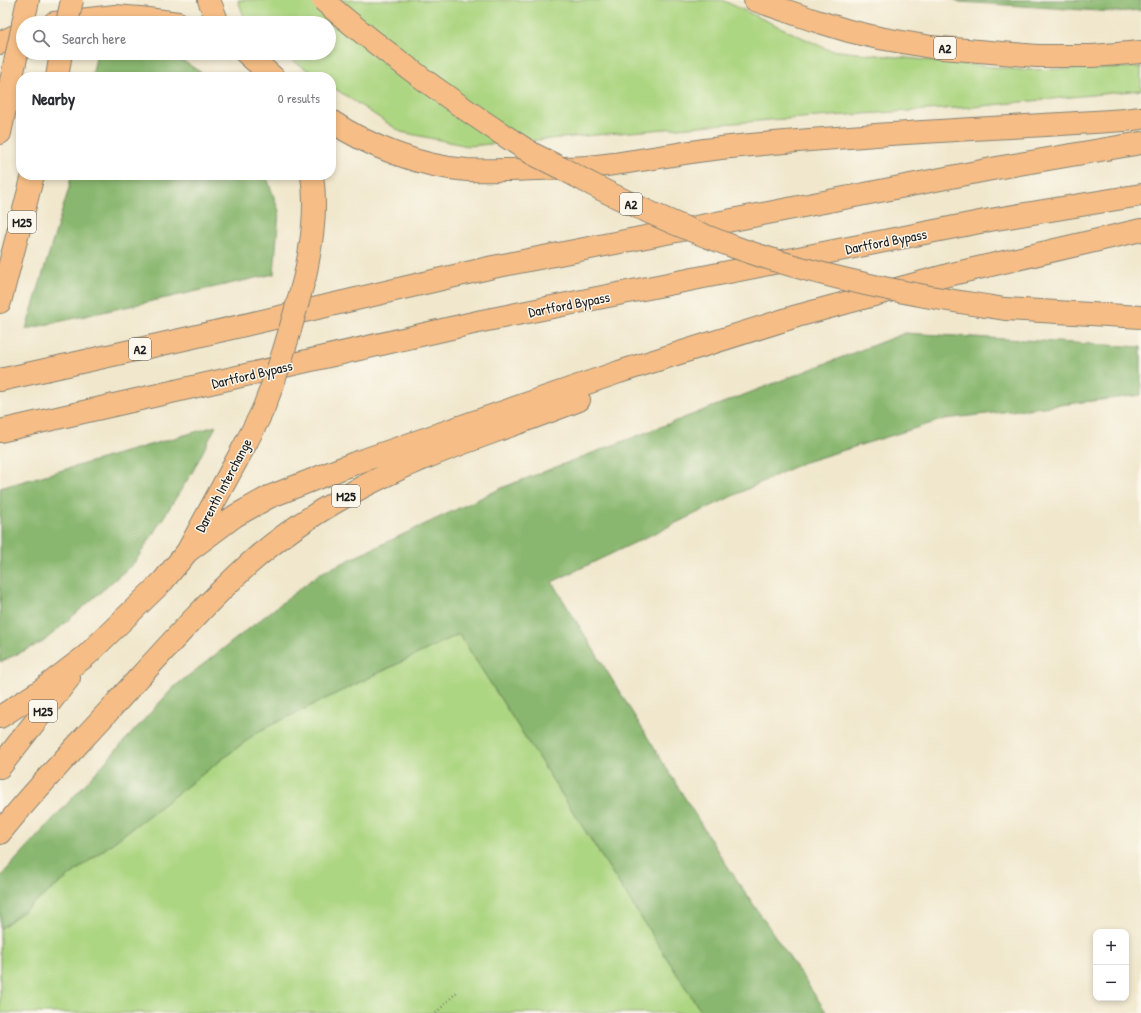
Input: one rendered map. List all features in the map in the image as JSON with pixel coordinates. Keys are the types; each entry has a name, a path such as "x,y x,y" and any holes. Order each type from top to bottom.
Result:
{"highway":[{"path":"25,16 28,0"},
{"path":"69,16 72,0"},
{"path":"209,0 215,16"},
{"name":"A2","path":"323,0 361,32 468,112 534,154 618,198 715,239 744,250 788,263 847,280 884,288 1005,309 1141,318"},
{"name":"A2","path":"755,0 813,20 849,30 879,38 931,47 1037,56 1093,56 1141,52"},
{"path":"0,43 16,35"},
{"path":"0,133 16,57"},
{"path":"57,72 60,60"},
{"path":"254,60 267,72"},
{"path":"336,124 347,132 376,146 401,155 434,164 465,170 499,171 589,166 720,148 1141,118"},
{"name":"A2","path":"0,380 189,338 493,267 1002,166 1141,143"},
{"name":"M25","path":"0,302 32,180"},
{"name":"Darenth Interchange","path":"0,717 40,691 87,655 163,581 187,552 263,409 283,354 311,249 314,215 313,180"},
{"name":"Dartford Bypass","path":"0,432 482,321 990,220 1141,195"},
{"path":"187,552 235,516 269,497 355,463 619,372 797,316 948,275 1141,230"},
{"name":"M25","path":"0,833 62,760 216,596 255,559 297,527 346,496 386,475 421,460 545,414 797,316"},
{"name":"M25","path":"0,767 87,655"}],"path":[{"path":"436,1013 457,992"}],"green space":[{"path":"238,0 722,0 829,50 1022,70 1141,67 1141,90 972,107 769,120 468,146 401,132 336,89 336,72 310,72 292,60 336,60 336,16 244,16"},
{"path":"954,0 1141,0 1141,10 1114,12 960,2"},
{"path":"96,60 182,60 200,72 93,72"},
{"path":"70,180 268,180 279,211 274,274 26,329"},
{"path":"905,333 1141,347 1141,395 945,419 802,463 552,582 720,855 827,1013 702,1013 459,634 259,731 0,929 0,877 174,687 319,574 504,487"},
{"path":"216,426 193,471 135,562 43,642 0,662 0,488"},
{"path":"459,634 702,1013 0,1013 0,929 259,731"}]}
